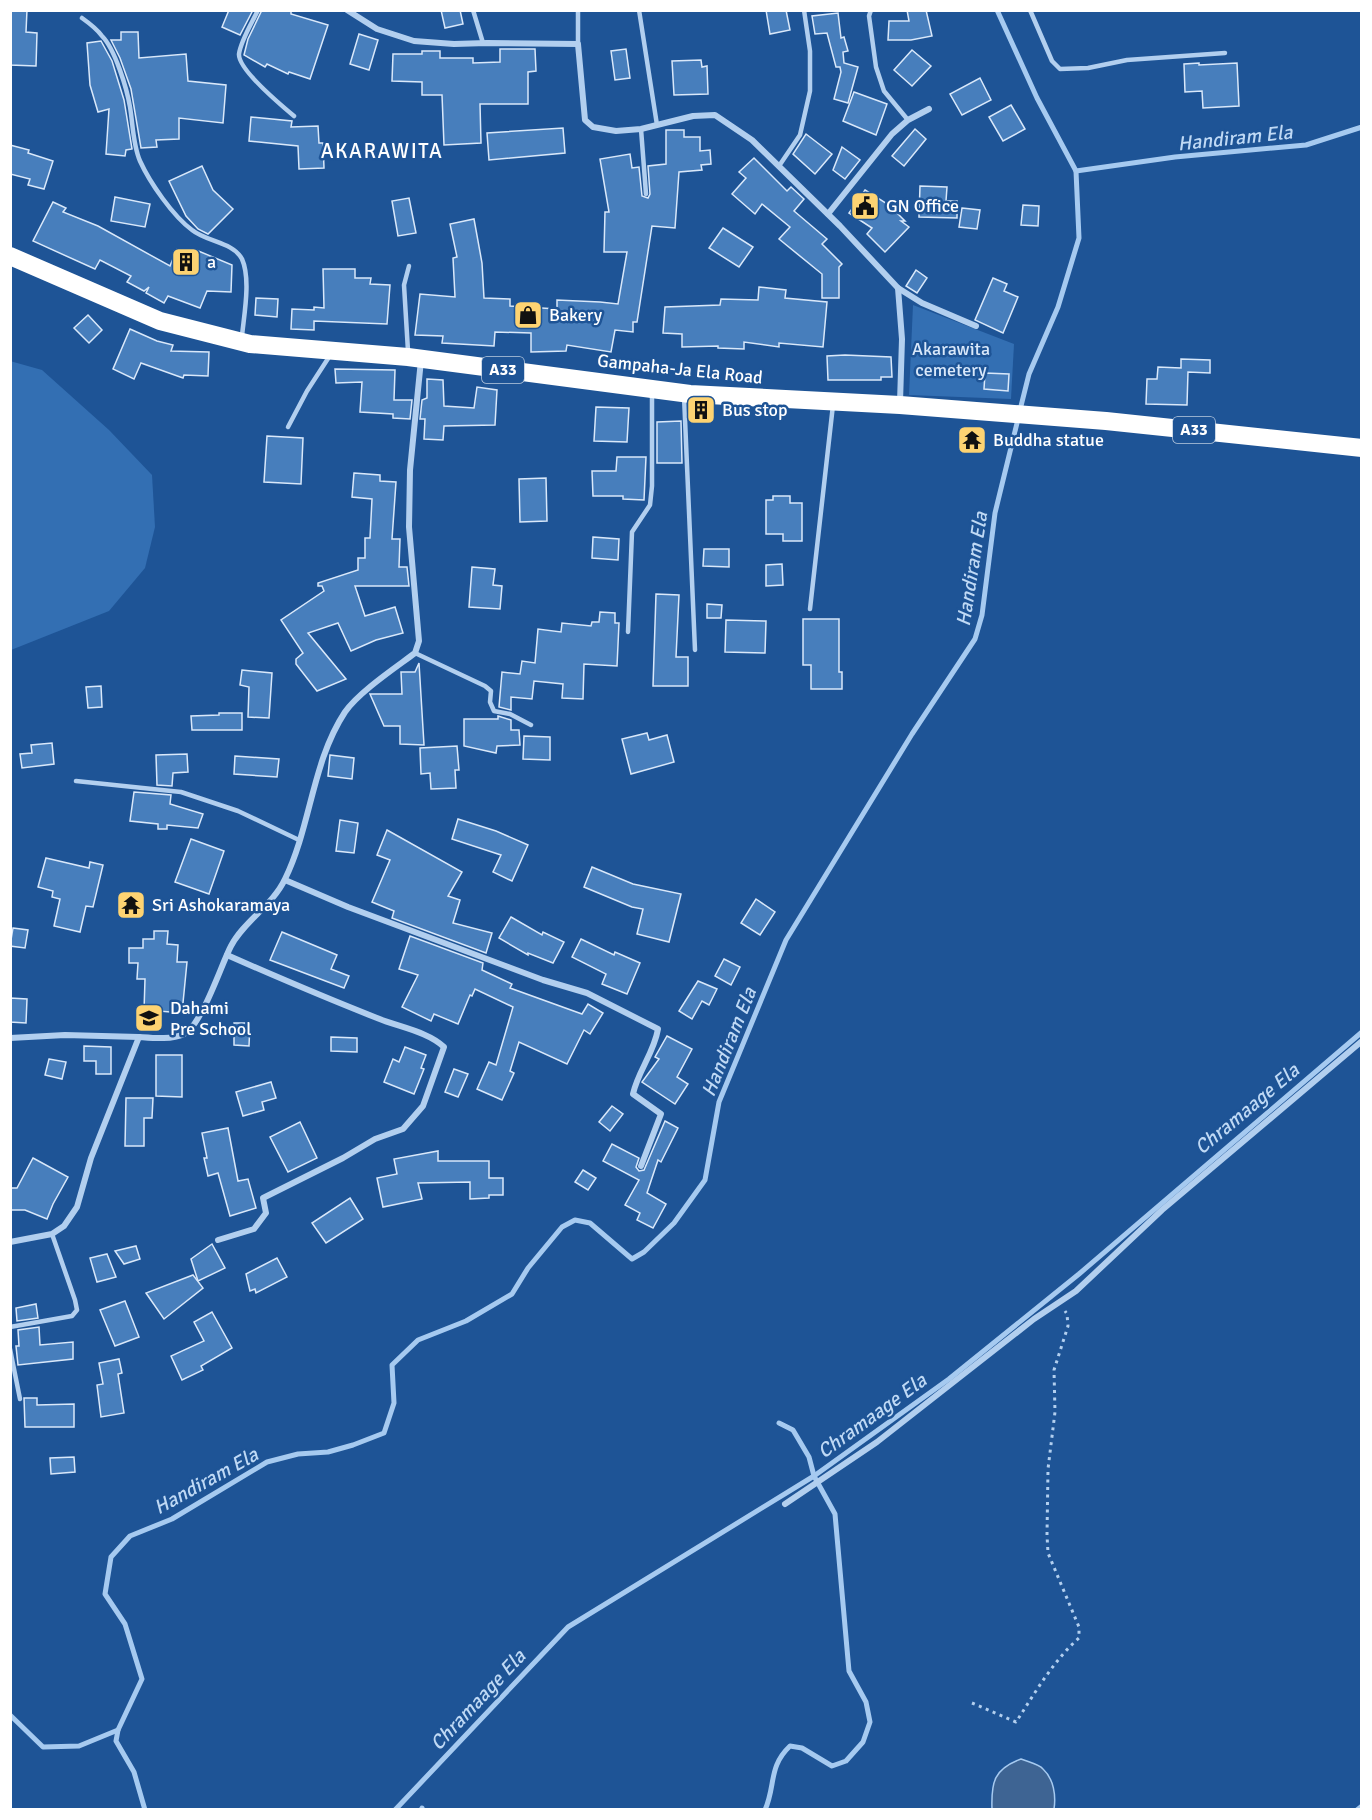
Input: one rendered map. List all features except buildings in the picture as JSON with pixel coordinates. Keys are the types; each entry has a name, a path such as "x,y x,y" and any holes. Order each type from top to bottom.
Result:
{"highway":[{"name":"Gampaha-Ja Ela Road","path":"10,256 159,321 241,342 415,358 684,393 900,405 1106,421 1362,448"}],"street":[{"path":"347,10 377,28 414,41 454,44 578,44 585,120 593,128 616,131 641,129 693,116 715,116 752,140 828,214 898,288 922,303 976,326"},
{"path":"828,214 886,141 908,120 929,109"},
{"path":"898,288 902,339 900,405"},
{"path":"10,1038 65,1035 157,1038 185,1034 194,1025 202,1011 238,935 285,880 328,746 347,710 368,690 415,653 419,641 409,527 415,358"},
{"path":"285,880 348,907 543,980 587,993 658,1029 656,1043 635,1084 633,1094 661,1114 641,1166"},
{"path":"218,1240 254,1229 266,1212 263,1198 343,1158 375,1139 403,1129 423,1107 444,1047 436,1039 314,993 227,955"},
{"path":"10,1242 52,1234 64,1226 77,1207 91,1158 139,1038"},
{"path":"785,1503 877,1442 1034,1319 1076,1291 1162,1210 1362,1041"}],"lane":[{"path":"258,10 239,52 240,60 270,96 294,116"},
{"path":"473,10 483,43"},
{"path":"578,10 578,44"},
{"path":"639,10 657,124"},
{"path":"779,166 800,135 810,91 810,51 804,10"},
{"path":"871,10 869,16 876,67 884,91 908,120"},
{"path":"1030,10 1052,61 1060,69 1088,68 1127,60 1225,53"},
{"path":"82,18 104,37 112,53 130,105 135,144 140,161 168,206 192,230 211,241 232,247 242,259 245,275 245,306 241,342"},
{"path":"641,129 646,194"},
{"path":"409,266 404,285 415,358"},
{"path":"288,427 307,391 333,352"},
{"path":"628,632 632,532 650,504 652,486 652,389"},
{"path":"684,393 695,650"},
{"path":"810,609 833,403"},
{"path":"415,653 484,686 491,691 489,702 494,711 510,714 531,725"},
{"path":"76,781 181,792 238,811 299,840"},
{"path":"10,1327 72,1316 77,1310 52,1234"},
{"path":"10,1349 21,1399"}],"path":[{"path":"972,1703 1016,1722 1046,1677 1069,1647 1079,1638 1079,1627 1048,1553 1048,1468 1055,1412 1054,1370 1068,1326 1067,1314 1058,1303"}],"green space":[{"name":"Akarawita cemetery","path":"913,305 1014,344 1011,399 909,395"},
{"path":"10,361 42,370 109,430 152,475 155,527 145,568 109,611 11,650"}],"shaded area":[{"path":"1021,1759 1041,1767 1047,1773 1053,1788 1054,1809 992,1809 992,1791 996,1778 1005,1767"}],"waterway":[{"path":"997,10 1037,98 1076,171"},
{"name":"Handiram Ela","path":"1020,410 1029,374 1058,307 1079,238 1076,171 1175,157 1306,145 1362,127"},
{"name":"Handiram Ela","path":"10,1715 43,1747 79,1746 118,1730 142,1679 125,1624 105,1594 111,1557 130,1536 172,1519 267,1462 298,1454 328,1452 384,1433 394,1403 392,1365 418,1340 466,1321 512,1294 528,1268 562,1227 575,1220 590,1223 632,1259 644,1252 674,1223 705,1180 719,1102 786,940 912,734 975,639 982,615 995,513 1018,419"},
{"name":"Chramaage Ela","path":"395,1810 568,1627 814,1476 949,1379 1079,1274 1362,1032"},
{"path":"765,1810 778,1761 790,1746 802,1748 832,1766 846,1761 863,1742 870,1722 866,1702 849,1671 835,1514 814,1476 809,1457 793,1430 779,1423"},
{"path":"118,1730 116,1741 134,1772 145,1810"},
{"path":"1357,1810 1362,1806"}],"place":[{"name":"GN Office","path":"865,206"},
{"name":"a","path":"186,262"},
{"name":"Bakery","path":"528,315"},
{"name":"Bus stop","path":"701,410"},
{"name":"Buddha statue","path":"972,440"},
{"name":"Sri Ashokaramaya","path":"131,905"},
{"name":"Dahami Pre School","path":"149,1018"}],"district":[{"name":"AKARAWITA","path":"382,151"}]}
